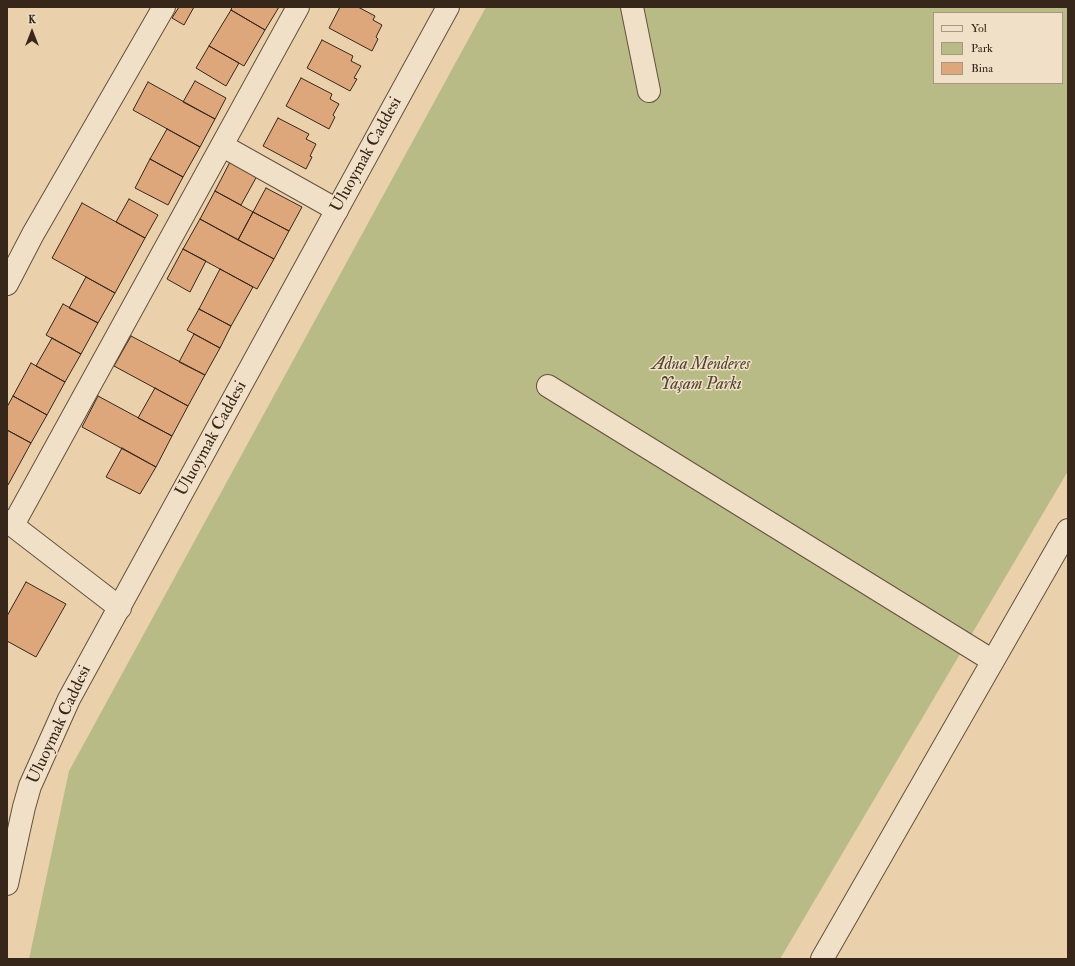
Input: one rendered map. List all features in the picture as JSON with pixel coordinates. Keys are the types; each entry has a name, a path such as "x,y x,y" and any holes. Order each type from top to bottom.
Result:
{"street":[{"path":"7,284 33,234 164,7"},
{"path":"120,608 10,523 223,146 298,7"},
{"name":"Uluoymak Caddesi","path":"7,884 30,786 69,699 448,7"},
{"path":"632,7 649,91"},
{"path":"223,146 337,210"},
{"path":"548,386 993,661"},
{"path":"822,959 1068,530"}],"green space":[{"name":"Adna Menderes Yaşam Parkı","path":"486,7 1068,7 1068,471 780,959 29,959 69,771"}],"building":[{"path":"179,7 194,7 184,25 172,18"},
{"path":"232,7 279,7 265,30 231,10"},
{"path":"340,7 358,7 375,16 373,20 382,25 376,37 378,39 372,51 329,28"},
{"path":"231,10 265,30 244,66 209,46"},
{"path":"322,40 353,56 351,61 361,66 354,78 357,79 350,91 307,68"},
{"path":"209,46 239,63 226,86 196,68"},
{"path":"301,78 332,94 330,99 339,104 333,115 335,117 329,129 286,106"},
{"path":"195,81 226,98 215,119 183,102"},
{"path":"148,82 215,119 200,147 133,110"},
{"path":"278,118 309,134 306,139 316,144 306,169 263,146"},
{"path":"167,129 200,147 183,177 150,159"},
{"path":"150,159 183,177 168,205 135,188"},
{"path":"230,162 257,176 241,205 215,191"},
{"path":"266,188 302,207 289,231 253,212"},
{"path":"215,191 253,212 238,240 200,219"},
{"path":"129,199 158,215 145,238 116,222"},
{"path":"82,203 145,238 115,293 52,258"},
{"path":"253,212 289,231 274,259 238,240"},
{"path":"200,219 274,259 257,289 183,249"},
{"path":"183,249 206,261 190,292 167,279"},
{"path":"220,269 253,287 231,326 199,309"},
{"path":"86,277 115,293 98,323 69,308"},
{"path":"63,304 98,323 81,354 46,335"},
{"path":"199,309 231,326 220,348 187,330"},
{"path":"194,334 220,348 205,375 179,362"},
{"path":"131,336 205,375 188,406 114,366"},
{"path":"52,338 81,354 65,382 36,366"},
{"path":"31,363 65,382 47,415 13,396"},
{"path":"155,388 188,406 172,436 138,418"},
{"path":"13,396 47,415 31,443 7,430 7,407"},
{"path":"98,396 172,436 156,467 82,427"},
{"path":"7,430 31,443 8,485 7,485"},
{"path":"122,448 156,467 140,494 106,477"},
{"path":"26,582 66,604 36,657 7,641 7,616"}]}
